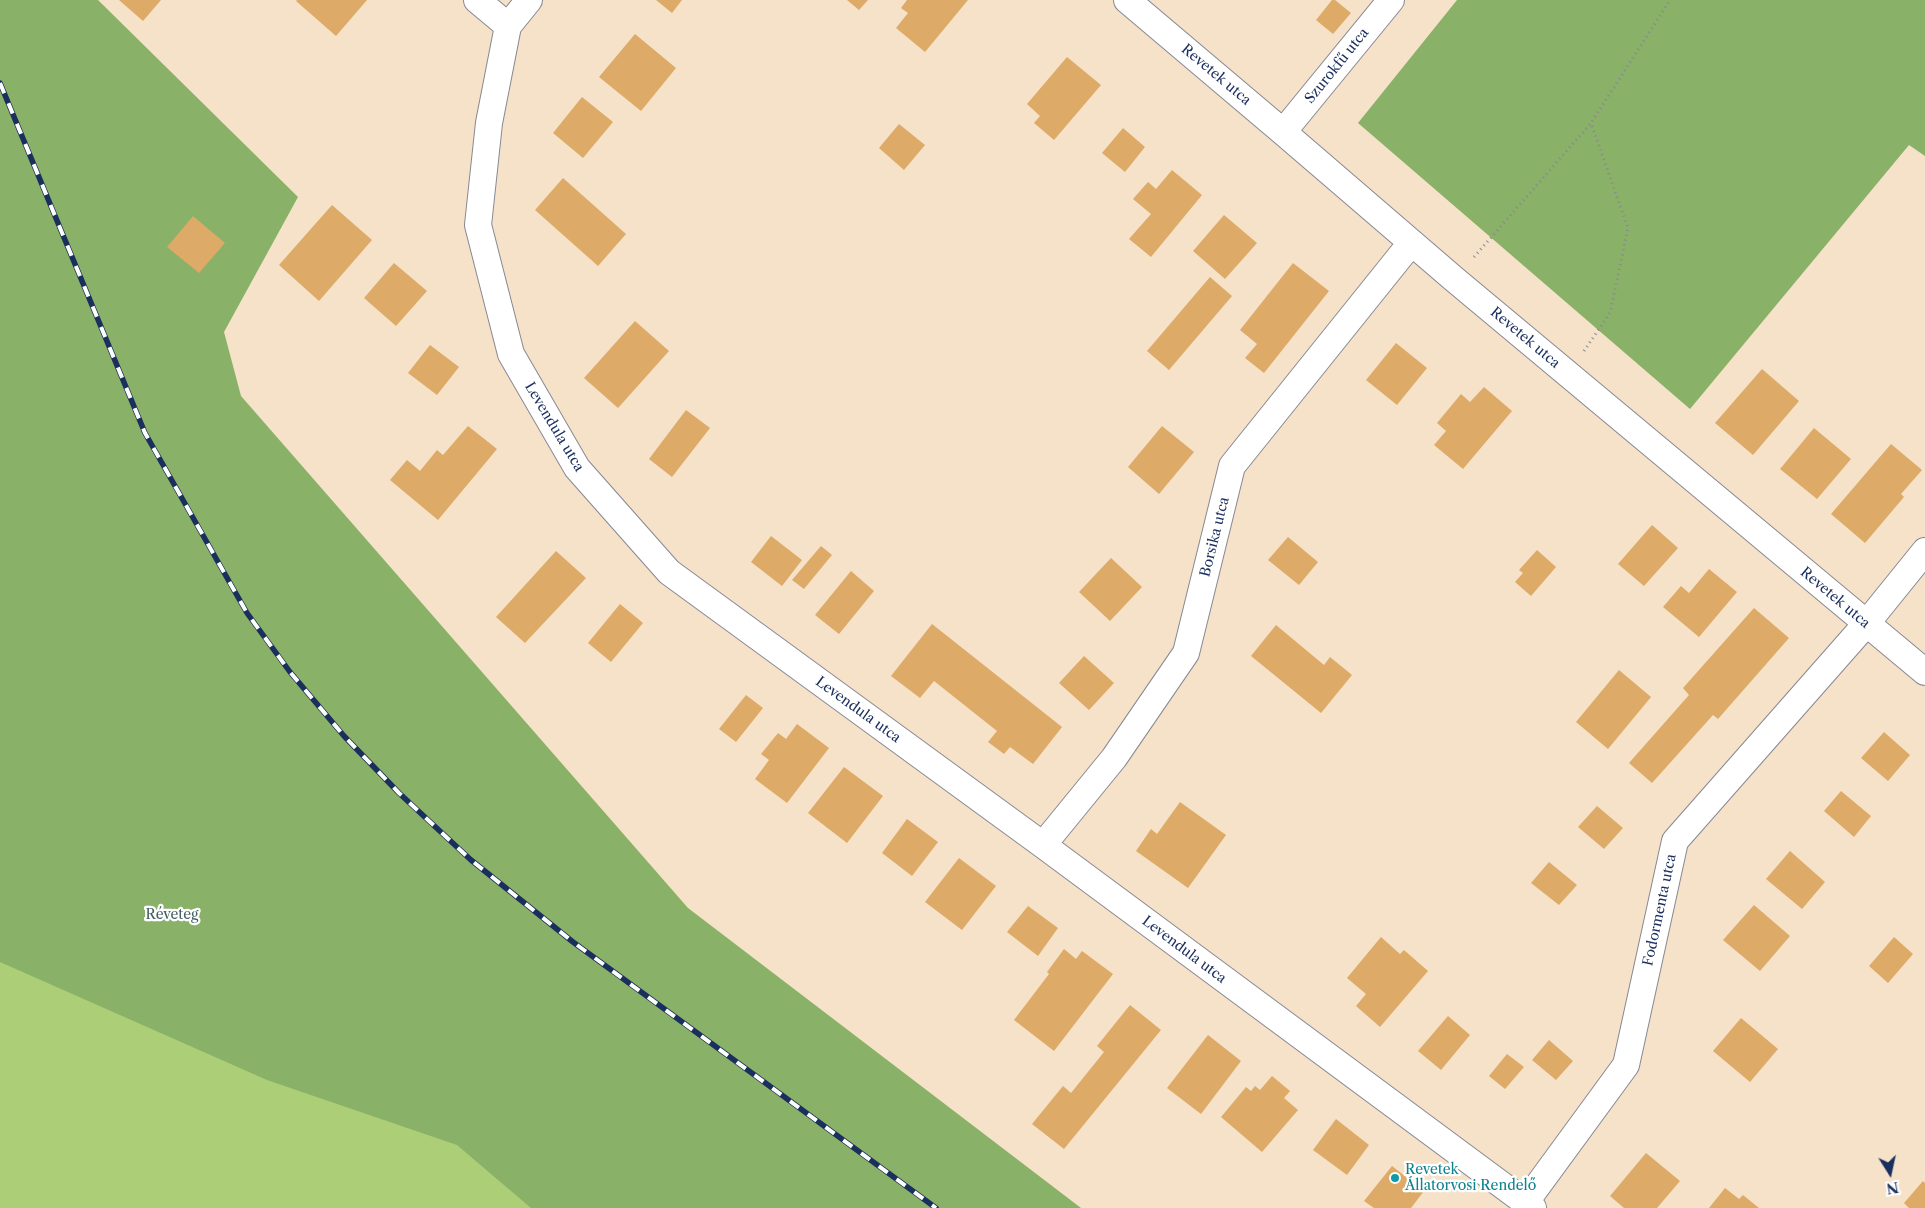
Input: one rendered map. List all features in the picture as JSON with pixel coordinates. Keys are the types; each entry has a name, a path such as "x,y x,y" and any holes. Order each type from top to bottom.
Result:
{"street":[{"path":"477,0 508,26"},
{"name":"Levendula utca","path":"529,0 508,26 489,123 478,225 510,354 577,468 669,572 1043,845 1529,1205"},
{"name":"Revetek utca","path":"1127,0 1411,243 1925,672"},
{"name":"Szurokfű utca","path":"1283,132 1391,0"},
{"name":"Borsika utca","path":"1043,845 1114,758 1186,653 1232,466 1411,243"},
{"name":"Fodormenta utca","path":"1529,1205 1626,1065 1675,841 1866,624 1925,551"}],"path":[{"path":"1454,279 1591,123 1670,0"},
{"path":"1568,374 1610,313 1628,228 1591,123"}],"green space":[{"path":"0,0 98,0 298,197 224,332 241,396 688,908 1081,1208 531,1208 457,1145 267,1080 0,962"},
{"path":"1457,0 1925,0 1925,156 1909,145 1690,409 1358,123"},
{"name":"Réveteg","path":"0,319 842,1208 0,1208"}],"building":[{"path":"119,0 161,0 143,21"},
{"path":"297,0 367,0 336,36"},
{"path":"656,0 682,0 672,13"},
{"path":"847,0 868,0 859,10"},
{"path":"907,0 968,0 925,52 896,28 908,13 901,8"},
{"path":"1332,0 1335,0 1351,13 1333,34 1316,20"},
{"path":"635,34 676,68 641,111 599,77"},
{"path":"1067,57 1101,85 1054,140 1034,123 1040,116 1027,104"},
{"path":"582,97 613,122 583,158 553,133"},
{"path":"899,124 925,145 904,170 879,148"},
{"path":"1123,128 1145,147 1125,172 1102,153"},
{"path":"1172,170 1202,195 1151,257 1129,239 1151,214 1133,199 1148,182 1156,189"},
{"path":"563,178 626,234 598,266 535,210"},
{"path":"332,205 372,240 319,301 279,265"},
{"path":"1224,215 1257,243 1225,279 1193,251"},
{"path":"193,216 225,243 199,273 167,247"},
{"path":"394,263 427,291 396,326 364,298"},
{"path":"1293,263 1329,291 1264,373 1245,358 1257,344 1240,330"},
{"path":"1210,277 1232,296 1169,370 1147,351"},
{"path":"635,321 669,351 618,408 584,378"},
{"path":"1396,343 1427,368 1397,405 1366,380"},
{"path":"430,345 459,367 437,395 408,373"},
{"path":"1762,369 1799,401 1753,455 1715,423"},
{"path":"1484,387 1512,411 1463,469 1434,445 1446,431 1437,423 1461,394 1470,402"},
{"path":"686,410 710,428 672,477 649,459"},
{"path":"468,426 497,449 438,520 390,480 407,460 420,471 437,450 443,455"},
{"path":"1162,426 1194,452 1159,494 1128,467"},
{"path":"1814,428 1851,459 1817,499 1780,469"},
{"path":"1891,444 1922,470 1901,494 1904,497 1865,543 1831,514"},
{"path":"1652,525 1678,548 1644,586 1618,564"},
{"path":"771,536 802,560 782,586 751,562"},
{"path":"1288,537 1318,562 1299,585 1268,560"},
{"path":"821,546 832,555 804,589 792,580"},
{"path":"1537,550 1556,567 1531,596 1515,582 1523,573 1519,570"},
{"path":"556,551 586,578 525,643 496,617"},
{"path":"1111,558 1142,587 1110,621 1079,592"},
{"path":"1709,569 1737,592 1699,637 1663,607 1681,586 1689,593"},
{"path":"851,571 874,591 839,634 815,615"},
{"path":"620,604 643,623 611,662 588,643"},
{"path":"1754,608 1789,638 1718,719 1713,715 1652,783 1629,763 1689,695 1683,688"},
{"path":"932,624 1062,727 1033,764 1010,747 1004,754 988,742 997,731 934,681 920,698 891,676"},
{"path":"1276,625 1324,665 1330,657 1352,675 1321,713 1251,656"},
{"path":"1084,656 1114,683 1089,710 1059,683"},
{"path":"1619,670 1651,697 1608,749 1576,722"},
{"path":"746,695 763,708 736,742 719,729"},
{"path":"797,724 829,748 787,803 755,779 769,760 761,754 778,733 786,739"},
{"path":"1884,732 1910,755 1888,781 1861,758"},
{"path":"844,767 883,796 847,843 808,813"},
{"path":"1841,791 1871,816 1854,837 1824,811"},
{"path":"1180,802 1226,835 1188,888 1136,851 1151,829 1157,834"},
{"path":"1597,806 1623,828 1604,849 1578,827"},
{"path":"907,819 938,842 912,876 882,853"},
{"path":"1790,851 1825,882 1802,909 1766,879"},
{"path":"959,858 996,886 962,930 925,902"},
{"path":"1549,862 1577,885 1559,905 1531,883"},
{"path":"1754,905 1790,936 1760,971 1723,940"},
{"path":"1028,906 1058,928 1038,956 1007,932"},
{"path":"1381,937 1400,954 1404,950 1428,971 1380,1027 1356,1006 1366,994 1347,978"},
{"path":"1894,937 1913,954 1888,983 1869,966"},
{"path":"1064,949 1076,959 1082,951 1113,974 1054,1051 1014,1020 1049,974 1047,972"},
{"path":"1130,1005 1161,1030 1064,1149 1032,1124 1063,1086 1071,1093 1104,1052 1097,1046"},
{"path":"1448,1016 1470,1035 1441,1070 1418,1051"},
{"path":"1741,1018 1778,1049 1750,1082 1713,1051"},
{"path":"1208,1035 1241,1061 1201,1114 1167,1088"},
{"path":"1549,1040 1573,1061 1556,1080 1532,1060"},
{"path":"1507,1054 1524,1067 1505,1089 1489,1076"},
{"path":"1272,1076 1290,1091 1284,1098 1298,1110 1262,1152 1221,1117 1246,1087 1251,1091 1255,1086 1260,1090"},
{"path":"1336,1119 1369,1145 1347,1175 1313,1150"},
{"path":"1646,1153 1680,1181 1657,1208 1624,1208 1610,1196"},
{"name":"Revetek Állatorvosi Rendelő","path":"1392,1166 1424,1191 1411,1208 1374,1208 1364,1201"},
{"path":"1923,1181 1925,1183 1925,1208 1909,1208 1904,1203"},
{"path":"1725,1188 1739,1199 1743,1195 1759,1208 1709,1208"}],"railway":[{"path":"0,83 145,433 247,613 290,672 344,736 399,793 471,860 573,942 936,1208"}],"place":[{"name":"Revetek Állatorvosi Rendelő","path":"1395,1178"}]}
